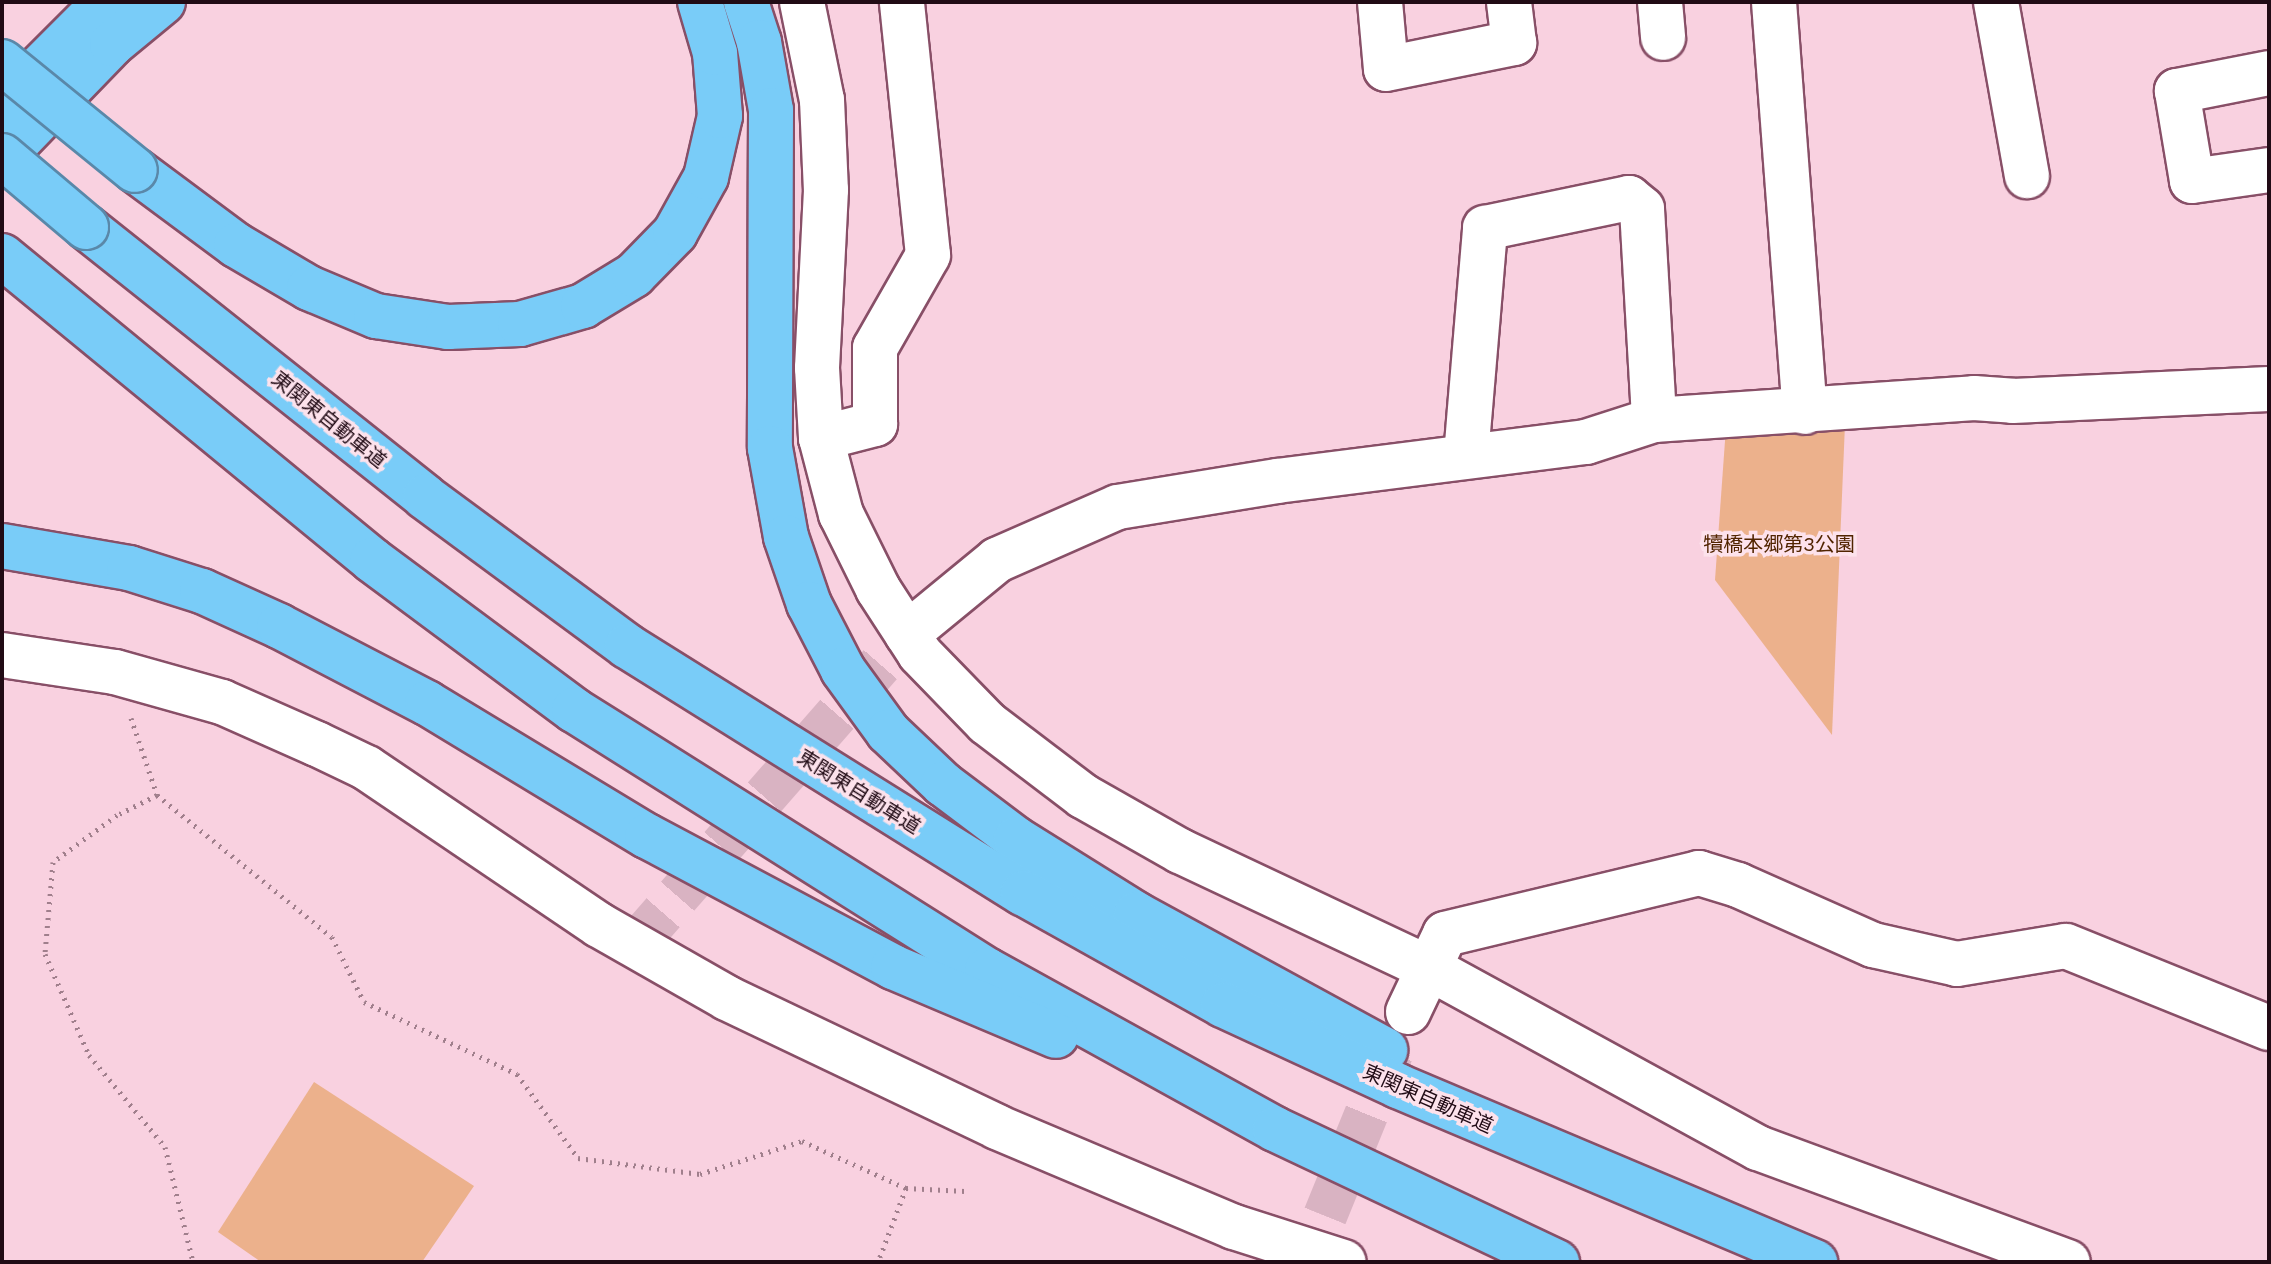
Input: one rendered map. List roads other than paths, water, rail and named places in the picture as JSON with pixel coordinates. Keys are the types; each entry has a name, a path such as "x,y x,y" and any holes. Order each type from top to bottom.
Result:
{"highway":[{"path":"2,105 105,2"},
{"path":"2,157 112,44 163,2"},
{"path":"2,62 135,170 236,245 309,288 376,316 448,327 520,324 583,306 634,275 665,244 706,177 720,116 715,53 700,2"},
{"path":"746,2 759,42 771,110 770,448 786,537 809,604 843,670 888,732 943,784 1016,839 1136,914 1398,1057 1814,1262"},
{"name":"東関東自動車道","path":"2,157 425,497 627,646 1023,893 1223,1005 1358,1068 1814,1262"},
{"path":"17,269 372,560 574,710 987,970 1275,1129"},
{"path":"2,546 129,568 202,591 427,703 647,836 893,967 1275,1129 1557,1262"}],"street":[{"path":"802,2 822,100 826,190 817,368 821,438 841,514 907,634 987,723 1083,796 1180,851 1431,969 1758,1148 2068,1262"},
{"path":"821,438 875,424 875,348 928,255 902,2"},
{"path":"1380,2 1386,69 1514,43 1509,2"},
{"path":"1774,2 1805,412"},
{"path":"1996,2 2027,176"},
{"path":"2269,73 2177,91 2192,181 2269,170"},
{"path":"1466,456 1485,228 1629,198 1642,209 1654,420"},
{"path":"907,634 997,560 1118,507 1466,456 1586,442 1654,420 1974,398 2013,401 2269,389"},
{"path":"2,655 115,672 222,702 367,768 599,925 727,998 997,1127 1234,1227 1325,1242"},
{"path":"1408,1012 1445,934 1699,873 1738,885 1873,945 1957,964 2066,946 2269,1028"}],"tunnel":[{"path":"634,946 907,634"},
{"path":"1325,1216 1395,1044"}],"park label":[{"name":"犢橋本郷第3公園","path":"1779,544"}]}
